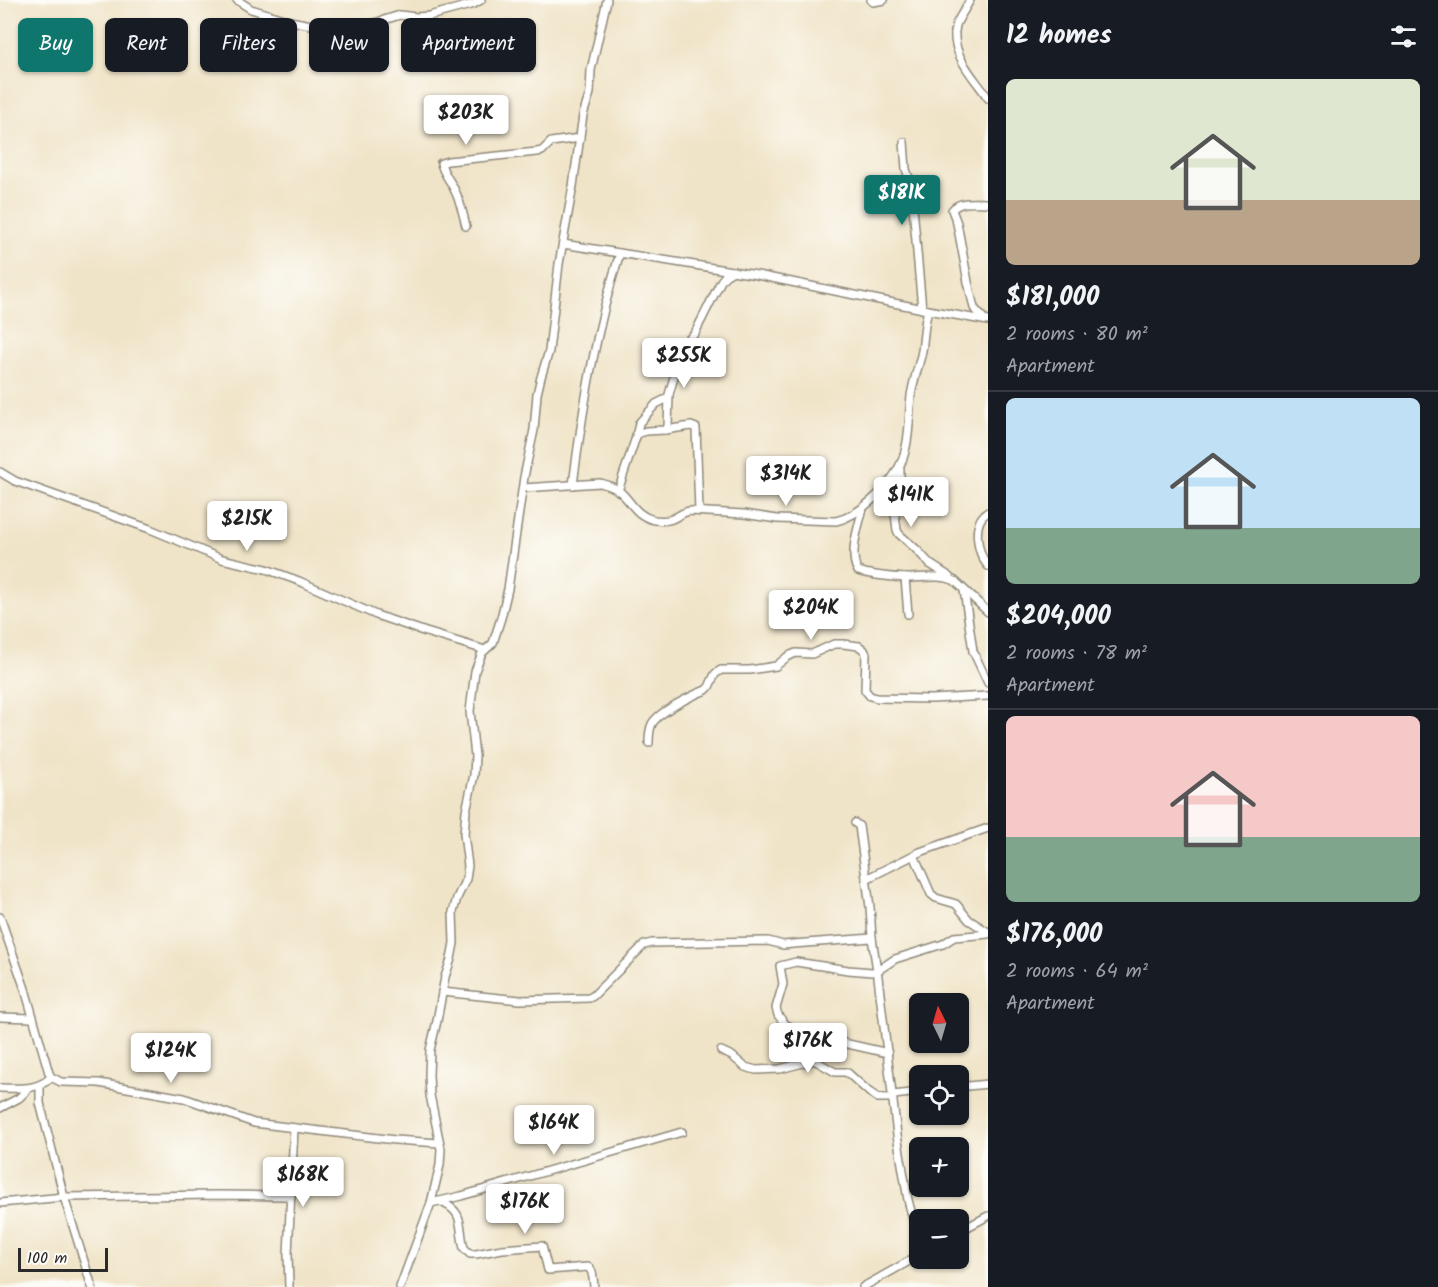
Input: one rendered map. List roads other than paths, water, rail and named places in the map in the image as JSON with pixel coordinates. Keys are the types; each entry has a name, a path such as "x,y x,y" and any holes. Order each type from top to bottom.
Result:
{"street":[{"path":"237,0 251,9 290,21 322,27 354,28 400,15 429,16 481,0"},
{"path":"400,1287 431,1203 440,1165 441,1149 430,1095 430,1050 454,943 453,912 466,879 468,866 464,834 466,811 474,775 475,756 470,711 475,671 480,656 493,643 508,589 534,430 537,394 549,351 553,305 583,115 590,93 591,70 607,0"},
{"path":"871,0 873,2 884,0"},
{"path":"970,0 957,25 955,40 970,75 988,98"},
{"path":"466,226 462,209 441,163 537,152 542,151 551,141 580,138"},
{"path":"523,488 600,483 618,491 638,513 652,519 668,520 685,512 699,512 744,514 777,519 836,521 845,519 863,508 885,489 907,446 913,386 921,352 925,309 904,142"},
{"path":"986,320 974,308 961,238 952,210 957,204 962,203 988,203"},
{"path":"563,244 733,271 986,320"},
{"path":"573,485 591,366 610,283 620,253"},
{"path":"665,430 668,427 669,396 683,345 695,333 721,281 733,271"},
{"path":"618,491 639,423 656,404 669,396"},
{"path":"636,434 691,426 696,428 699,512"},
{"path":"899,465 900,483 894,506 899,534 930,564 947,575 988,612"},
{"path":"0,472 22,483 150,529 222,559 277,573 339,597 376,615 485,650"},
{"path":"863,508 854,559 856,568 860,572 906,578 951,579"},
{"path":"988,512 978,523 982,555 988,566"},
{"path":"906,578 908,614"},
{"path":"964,590 973,651 988,682"},
{"path":"649,743 650,729 654,720 679,703 706,690 718,672 726,669 750,670 776,666 796,653 812,654 834,644 859,646 864,650 866,654 865,690 870,696 932,699 988,696"},
{"path":"855,823 859,826 897,1135 910,1209"},
{"path":"866,879 914,855 988,828"},
{"path":"914,855 931,894 936,898 956,904 973,924 988,933"},
{"path":"1,922 51,1077 61,1082 99,1083 184,1098 254,1123 439,1143"},
{"path":"888,1053 839,1042 785,1024 776,1008 783,984 780,968 782,965 796,962 865,972 877,971 895,959 943,944 954,937 988,933"},
{"path":"442,992 520,1000 589,998 644,945 652,943 768,941 786,945 872,938"},
{"path":"0,1017 33,1018"},
{"path":"721,1051 732,1056 745,1067 756,1070 780,1069 814,1060 835,1072 846,1072 878,1098 909,1094"},
{"path":"0,1088 40,1086 51,1077"},
{"path":"969,1086 988,1084"},
{"path":"40,1086 40,1103 64,1197 92,1287"},
{"path":"0,1108 19,1098 28,1088"},
{"path":"289,1287 288,1254 294,1128"},
{"path":"431,1203 682,1132"},
{"path":"0,1203 64,1197 291,1196"},
{"path":"439,1201 452,1207 458,1214 466,1251 476,1254 502,1249 542,1246 548,1270 591,1269 594,1287"},
{"path":"969,1226 988,1216"},
{"path":"863,1287 909,1262"}]}
